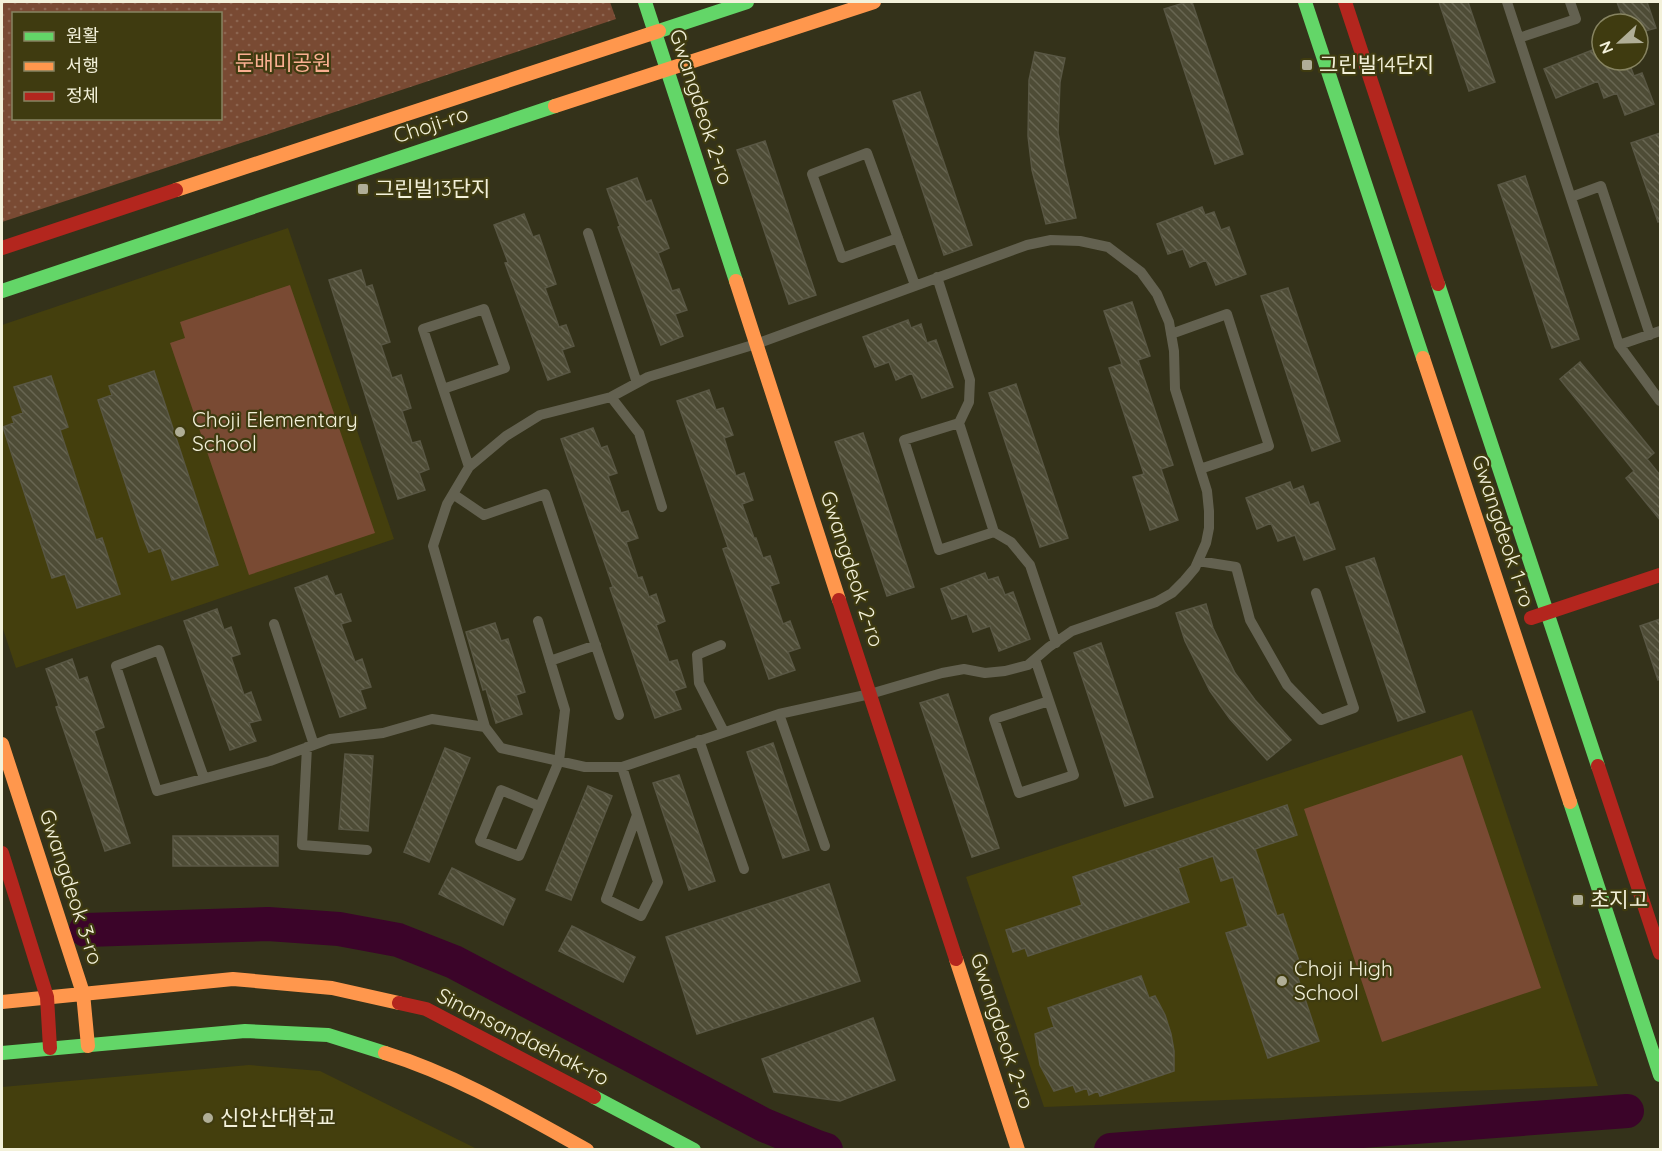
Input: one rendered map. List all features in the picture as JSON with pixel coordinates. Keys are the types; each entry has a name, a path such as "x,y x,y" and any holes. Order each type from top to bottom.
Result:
{"street":[{"name":"Gwangdeok 2-ro","path":"645,2 1018,1149"},
{"name":"Choji-ro","path":"2,248 747,2"},
{"name":"Choji-ro","path":"2,291 874,2"},
{"name":"Gwangdeok 1-ro","path":"1305,2 1660,1075"},
{"name":"Gwangdeok 1-ro","path":"1345,2 1660,953"},
{"path":"1512,625 1660,575"},
{"name":"Gwangdeok 3-ro","path":"2,744 83,993 88,1046"},
{"path":"2,853 47,997 50,1048"},
{"name":"Sinansandaehak-ro","path":"2,1002 232,979 332,988 426,1009 694,1149"},
{"path":"2,1053 245,1031 328,1035 415,1062 501,1103 587,1149"}],"lane":[{"path":"1507,2 1619,345 1660,400"},
{"path":"1519,38 1576,19 1570,2"},
{"path":"898,238 842,258 812,174 867,153 898,238 915,285"},
{"path":"1570,197 1601,186 1655,333 1619,345"},
{"path":"588,233 637,383"},
{"path":"1051,240 1080,241 1108,247 1141,272 1157,294 1169,322 1174,351 1174,390 1207,491 1209,528 1206,543 1198,561 1172,593 1156,602 1072,631 1028,665 985,673 964,669 942,673 870,694 779,714 622,767 585,767 501,748 485,727 433,546 447,504 469,467 506,436 540,415 611,397 648,377 756,344 1027,245 1051,240"},
{"path":"937,277 970,380 969,402 959,423 994,532 1011,542 1030,565 1056,643"},
{"path":"443,389 505,368 484,309 423,329 443,389 469,467"},
{"path":"1171,334 1227,314 1269,446 1200,469"},
{"path":"611,397 639,433 662,507"},
{"path":"959,423 904,440 939,550 994,532"},
{"path":"453,494 484,515 545,494 620,715"},
{"path":"1198,561 1236,567 1250,620 1287,686 1321,720 1354,708 1316,593"},
{"path":"538,621 565,710 560,761 519,856 480,840 501,790 539,806"},
{"path":"274,624 310,746 302,845 367,850"},
{"path":"550,661 596,645"},
{"path":"721,645 697,655 699,683 724,732"},
{"path":"204,778 159,650 116,666 157,791 270,761 330,739 383,733 432,719 485,727"},
{"path":"1035,659 1049,700 1074,775 1019,793 994,719 1049,700"},
{"path":"779,714 825,846"},
{"path":"699,740 744,869"},
{"path":"622,767 658,882 640,916 606,899 637,815"}],"shaded area":[{"name":"Choji Elementary School","path":"288,228 394,539 16,668 2,626 2,325"},
{"name":"Choji High School","path":"1472,710 1598,1086 1044,1107 966,877"},
{"name":"신안산대학교","path":"249,1065 320,1071 477,1149 2,1149 2,1087"}],"green space":[{"name":"둔배미공원","path":"2,2 610,2 616,19 2,222"},
{"path":"290,285 375,533 249,575 170,343 185,338 180,322"},
{"path":"1462,755 1541,988 1382,1042 1304,809"}],"building":[{"path":"1192,2 1243,154 1215,164 1164,9"},
{"path":"1439,2 1468,2 1495,82 1469,91"},
{"path":"1617,2 1647,2 1656,28 1650,30 1650,12 1621,12"},
{"path":"1590,51 1590,72 1632,72 1634,76 1642,73 1654,104 1625,115 1617,93 1604,98 1598,81 1556,98 1544,69"},
{"path":"1035,52 1065,58 1060,82 1058,133 1076,218 1046,224 1032,170 1028,136 1029,80"},
{"path":"920,92 972,245 944,255 893,101"},
{"path":"1660,133 1660,221 1658,222 1631,143"},
{"path":"765,141 816,295 789,304 737,150"},
{"path":"1525,176 1579,339 1552,348 1498,185"},
{"path":"637,178 646,202 651,200 669,248 658,253 672,291 679,289 687,310 675,314 683,336 661,345 618,227 620,226 607,189"},
{"path":"1202,207 1205,215 1214,212 1221,230 1229,227 1246,274 1216,285 1206,260 1190,267 1183,249 1168,254 1157,224"},
{"path":"524,214 533,237 539,235 556,284 545,288 559,327 566,325 574,346 562,350 570,372 548,380 505,263 508,262 494,225"},
{"path":"361,270 366,287 372,285 390,342 381,345 392,378 401,375 411,408 402,411 412,443 420,441 429,469 419,473 425,490 398,499 329,280"},
{"path":"1288,288 1340,441 1312,451 1261,296"},
{"path":"1132,302 1150,356 1138,360 1173,465 1161,469 1178,520 1150,530 1133,477 1144,474 1109,368 1122,364 1104,311"},
{"path":"908,320 911,328 921,324 927,343 936,340 953,387 922,398 912,373 896,380 889,362 875,367 863,337"},
{"path":"1580,362 1654,453 1647,459 1660,475 1660,520 1626,478 1634,471 1560,379"},
{"path":"154,371 218,565 172,580 161,548 149,552 98,400 112,395 109,386"},
{"path":"51,376 68,427 60,430 96,540 102,538 120,594 77,608 65,574 52,578 3,427 14,423 12,417 23,413 14,387"},
{"path":"1016,384 1068,538 1040,547 989,393"},
{"path":"709,390 716,410 723,408 733,435 724,438 736,476 744,473 753,500 742,504 763,558 770,556 779,583 770,586 783,624 790,621 800,648 788,652 795,670 769,679 723,549 728,547 677,401"},
{"path":"593,428 601,448 607,446 617,473 608,476 621,513 628,511 638,538 626,542 638,578 642,577 649,597 656,594 665,621 656,625 669,662 677,660 686,687 674,691 681,709 655,718 610,588 613,587 561,439"},
{"path":"863,433 914,587 887,596 835,442"},
{"path":"1290,482 1293,490 1303,486 1310,505 1318,502 1335,549 1304,560 1295,535 1278,541 1271,523 1257,529 1246,498"},
{"path":"1374,558 1425,712 1398,721 1346,567"},
{"path":"985,573 988,580 998,577 1005,595 1013,592 1030,639 999,651 990,626 973,632 967,614 952,619 941,589"},
{"path":"327,576 335,596 341,594 351,621 341,624 355,662 362,659 371,687 360,690 366,708 340,717 295,588"},
{"path":"1206,604 1213,628 1235,673 1255,700 1291,740 1267,760 1230,719 1210,691 1185,641 1176,613"},
{"path":"217,609 224,630 231,627 240,654 231,657 244,695 251,692 261,720 249,723 256,741 230,750 184,621"},
{"path":"1660,619 1660,679 1658,680 1640,626"},
{"path":"495,623 501,641 508,639 525,692 516,695 522,714 496,723 486,689 483,690 466,632"},
{"path":"1101,643 1153,797 1125,806 1074,653"},
{"path":"72,659 79,680 87,677 104,727 94,731 130,843 105,851 56,707 59,706 46,669"},
{"path":"948,694 999,848 972,857 920,703"},
{"path":"773,743 809,850 783,858 747,752"},
{"path":"445,748 470,758 429,862 404,852"},
{"path":"345,754 373,756 368,831 339,829"},
{"path":"679,775 715,881 689,890 653,783"},
{"path":"588,786 612,796 571,900 546,890"},
{"name":"Choji High School","path":"1287,805 1297,835 1255,849 1277,916 1283,914 1301,967 1295,969 1319,1041 1268,1058 1226,933 1248,926 1233,877 1221,881 1213,856 1178,868 1189,902 1028,956 1025,948 1013,952 1006,930 1082,905 1073,877"},
{"path":"173,836 278,836 278,866 173,866"},
{"path":"452,868 515,899 503,925 439,894"},
{"path":"829,884 860,981 697,1034 666,937"},
{"path":"572,926 635,957 623,982 559,951"},
{"path":"1141,976 1149,998 1155,996 1165,1015 1174,1051 1174,1071 1100,1096 1098,1091 1089,1095 1087,1088 1076,1092 1073,1085 1054,1091 1040,1065 1035,1034 1054,1027 1048,1008"},
{"path":"873,1018 895,1080 840,1101 774,1092 762,1059"}],"waterway":[{"path":"86,930 268,924 339,929 398,940 454,962 764,1125 826,1150"},
{"path":"1111,1150 1627,1111"}],"traffic: fast":[{"path":"645,2 736,281"},
{"path":"659,31 747,2"},
{"path":"1305,2 1423,358"},
{"path":"2,291 555,106"},
{"path":"1438,284 1598,766"},
{"path":"1570,802 1660,1075"},
{"path":"2,1053 245,1031 328,1035 385,1053"},
{"path":"594,1097 694,1150"}],"traffic: slow":[{"path":"555,106 874,2"},
{"path":"176,190 659,31"},
{"path":"736,281 839,600"},
{"path":"1423,358 1570,802"},
{"path":"2,744 83,993 88,1046"},
{"path":"956,959 1018,1150"},
{"path":"2,1002 233,979 332,988 399,1003"},
{"path":"385,1053 463,1084 587,1150"}],"traffic: jam":[{"path":"1345,2 1438,284"},
{"path":"2,248 176,190"},
{"path":"1531,618 1660,575"},
{"path":"839,600 956,959"},
{"path":"1598,766 1660,953"},
{"path":"2,853 47,997 50,1048"},
{"path":"399,1003 426,1009 594,1097"}],"place":[{"name":"그린빌14단지","path":"1307,65"},
{"name":"그린빌13단지","path":"363,189"},
{"name":"Choji Elementary School","path":"180,432"},
{"name":"초지고","path":"1578,900"},
{"name":"Choji High School","path":"1282,981"},
{"name":"신안산대학교","path":"208,1118"}]}
